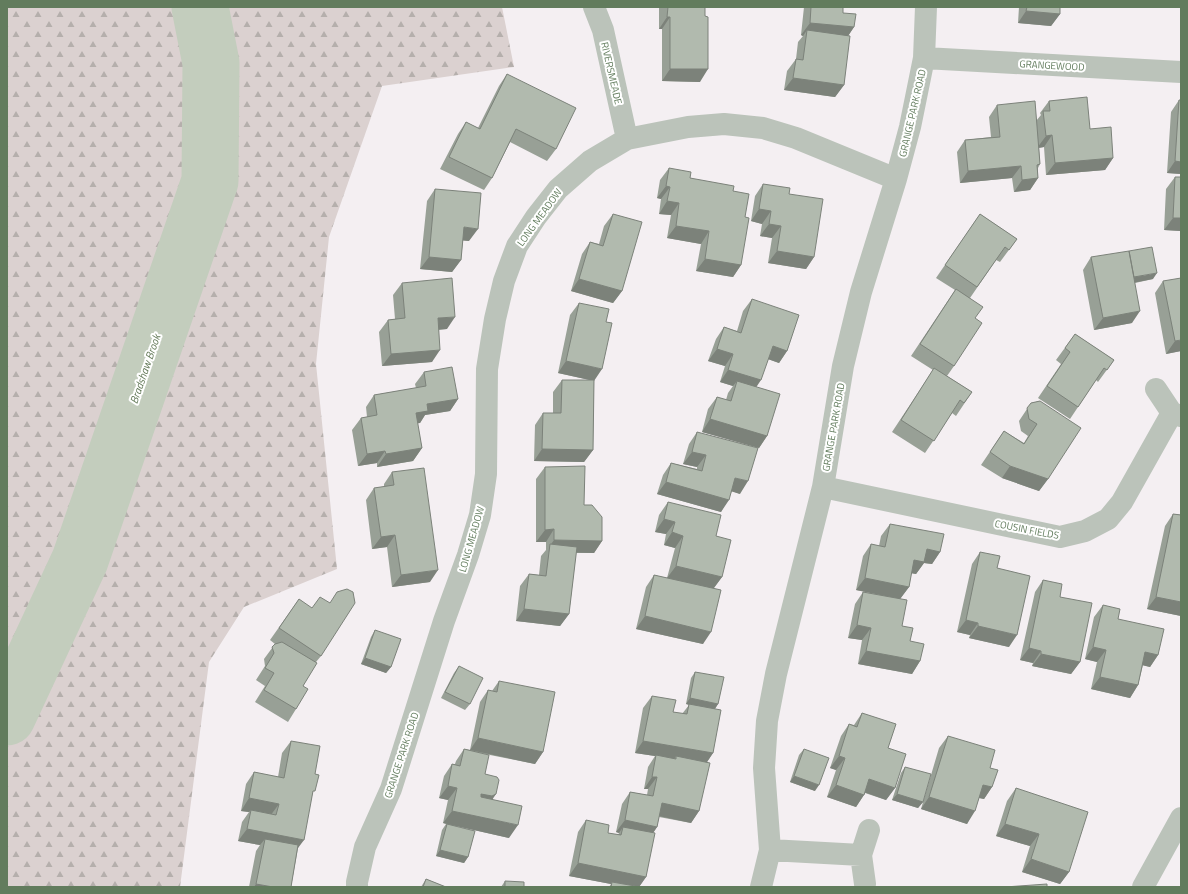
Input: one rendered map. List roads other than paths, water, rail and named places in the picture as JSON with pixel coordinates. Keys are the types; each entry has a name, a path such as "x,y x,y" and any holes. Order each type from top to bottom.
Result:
{"street":[{"name":"RIVERSMEADE","path":"594,7 602,30 627,139"},
{"name":"GRANGE PARK ROAD","path":"761,887 770,850 764,768 767,721 776,674 823,487 843,366 861,292 896,179 910,127 924,58 926,7"},
{"name":"GRANGEWOOD","path":"924,58 1181,72"},
{"name":"LONG MEADOW","path":"444,621 468,555 480,515 486,474 487,369 495,319 504,281 517,246 536,217 558,189 590,160 627,139 688,127 717,124 762,128 796,138 896,179"},
{"name":"COUSIN FIELDS","path":"823,487 1060,536 1085,531 1108,519 1122,502 1176,415 1156,389"},
{"name":"GRANGE PARK ROAD","path":"357,887 365,847 391,789 444,621"},
{"path":"1143,887 1181,818"},
{"path":"865,884 861,855 869,830"},
{"path":"770,850 861,855"}],"waterway":[{"name":"Bradshaw Brook","path":"7,717 80,560 210,181 211,63 200,7"}]}
